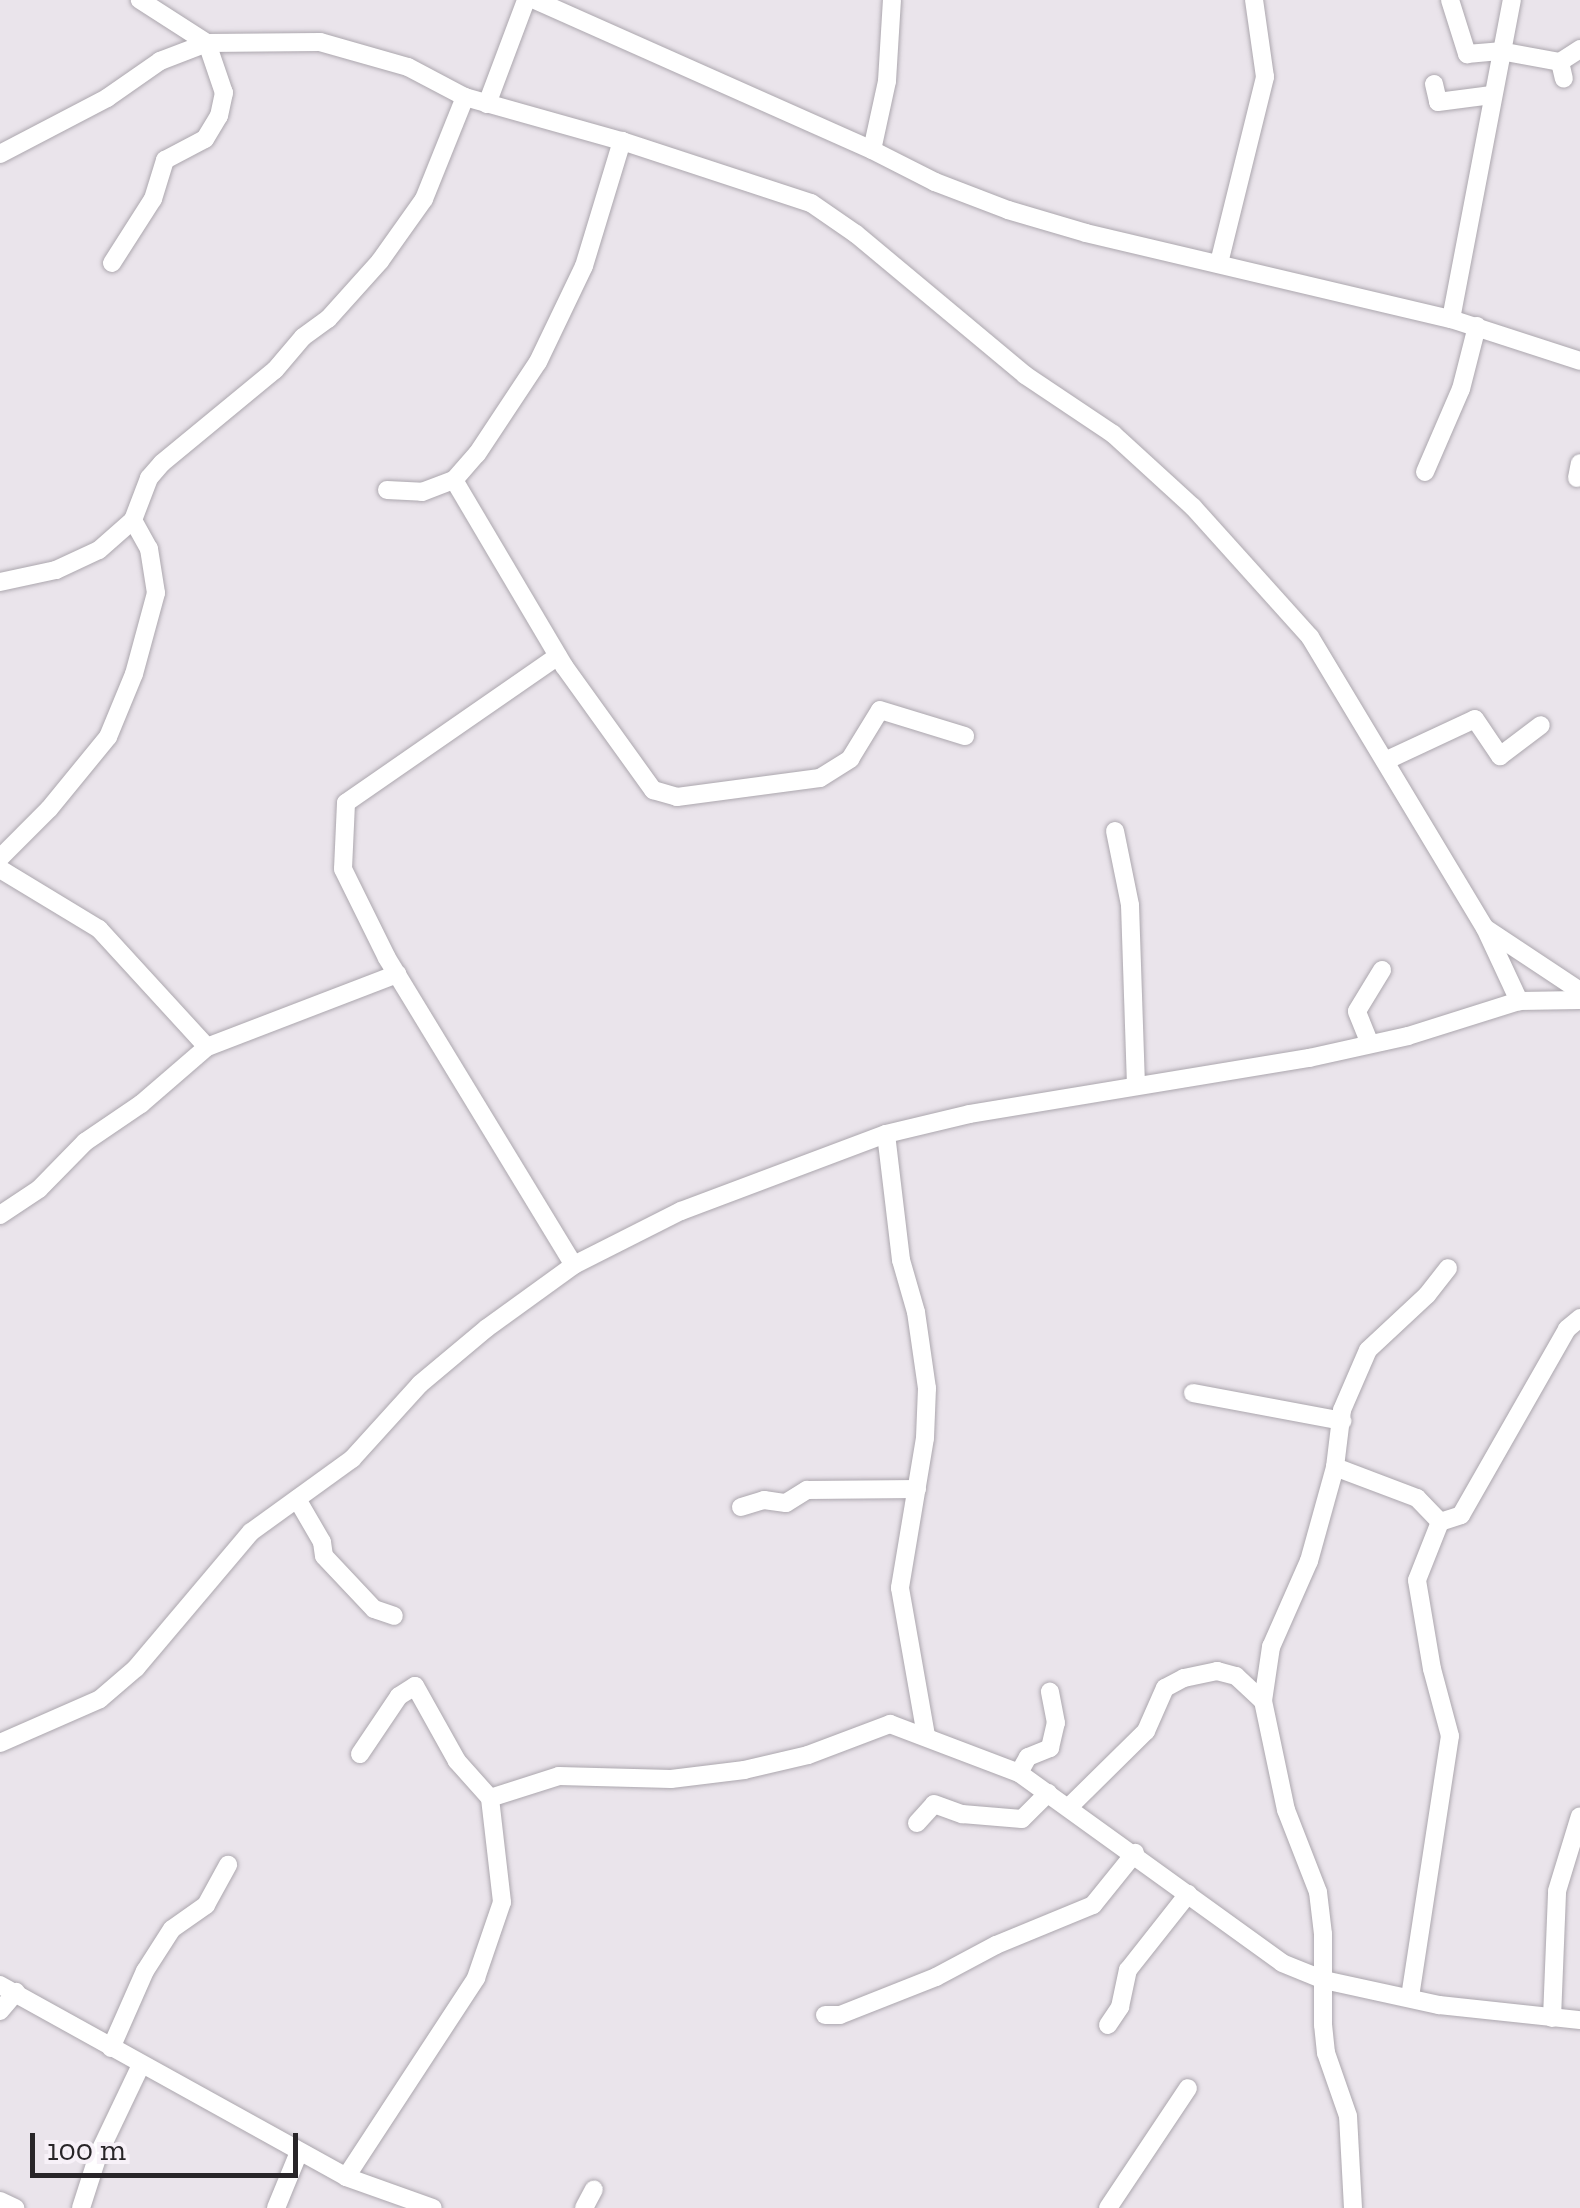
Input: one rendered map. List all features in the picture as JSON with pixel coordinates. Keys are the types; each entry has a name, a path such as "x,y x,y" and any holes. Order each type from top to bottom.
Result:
{"street":[{"path":"112,263 152,200 165,160 206,139 219,116 224,93 208,43 140,0"},
{"path":"487,104 526,0"},
{"path":"535,0 872,150 934,182 1008,210 1451,319 1580,361"},
{"path":"872,150 887,80 892,0"},
{"path":"1219,263 1265,77 1254,0"},
{"path":"1450,0 1467,54 1500,51 1562,70 1580,49"},
{"path":"1451,319 1512,0"},
{"path":"0,154 107,98 160,61 208,43 320,42 408,68 487,104 622,142 811,203 856,234 1025,375 1113,434 1193,507 1310,637 1485,928 1519,1000"},
{"path":"1434,84 1438,102 1492,95"},
{"path":"0,582 56,570 99,550 132,520 149,478 162,463 275,370 380,261 424,200 466,97"},
{"path":"387,490 422,492 454,480 477,454 546,346 584,266 622,142"},
{"path":"1426,472 1461,390 1477,326"},
{"path":"454,480 558,656 653,790 677,797 820,778 850,759 880,710 964,736"},
{"path":"0,858 48,809 108,737 134,674 156,592 149,550 132,520"},
{"path":"558,656 346,802 343,869 397,974 574,1265"},
{"path":"1385,761 1476,719 1500,756 1541,725"},
{"path":"1115,831 1130,904 1136,1086"},
{"path":"0,869 99,929 207,1047"},
{"path":"1485,928 1580,991"},
{"path":"1370,1044 1356,1011 1382,970"},
{"path":"0,1214 39,1188 85,1142 141,1104 207,1047 397,974"},
{"path":"0,1743 100,1698 136,1668 250,1532 352,1460 447,1362 574,1265 681,1211 886,1134 1370,1044 1519,1000 1580,1000"},
{"path":"886,1134 901,1260 916,1312 928,1388 900,1588 926,1735"},
{"path":"1353,2208 1348,2116 1324,2039 1318,1892 1286,1810 1263,1701 1271,1647 1309,1560 1336,1467 1342,1421 1368,1350 1427,1295 1448,1268"},
{"path":"1410,1997 1450,1736 1432,1669 1418,1580 1440,1522 1460,1515 1568,1330 1580,1318"},
{"path":"1193,1394 1342,1421"},
{"path":"1336,1467 1417,1498 1440,1522"},
{"path":"742,1507 764,1500 786,1504 806,1490 917,1488"},
{"path":"297,1499 322,1542 324,1556 374,1609 394,1616"},
{"path":"1070,1807 1146,1731 1164,1688 1217,1672 1236,1676 1263,1701"},
{"path":"346,2177 476,1978 502,1902 490,1798 457,1761 416,1686 399,1696 360,1754"},
{"path":"1019,1772 1028,1758 1050,1748 1056,1724 1050,1692"},
{"path":"490,1798 559,1776 671,1779 744,1770 808,1755 890,1724 1019,1772 1282,1963 1324,1980 1439,2005 1580,2020"},
{"path":"917,1823 934,1804 962,1814 1022,1819 1048,1793"},
{"path":"1552,2018 1557,1891 1580,1816"},
{"path":"825,2015 840,2015 936,1978 996,1945 1093,1905 1134,1854"},
{"path":"111,2048 144,1972 172,1929 206,1906 228,1865"},
{"path":"1108,2025 1120,2007 1128,1970 1188,1894"},
{"path":"0,2011 8,1989 346,2177 433,2208"},
{"path":"80,2208 98,2155 141,2064"},
{"path":"1108,2208 1188,2088"},
{"path":"276,2208 299,2152"},
{"path":"584,2208 594,2190"},
{"path":"0,2200 15,2208"}]}
